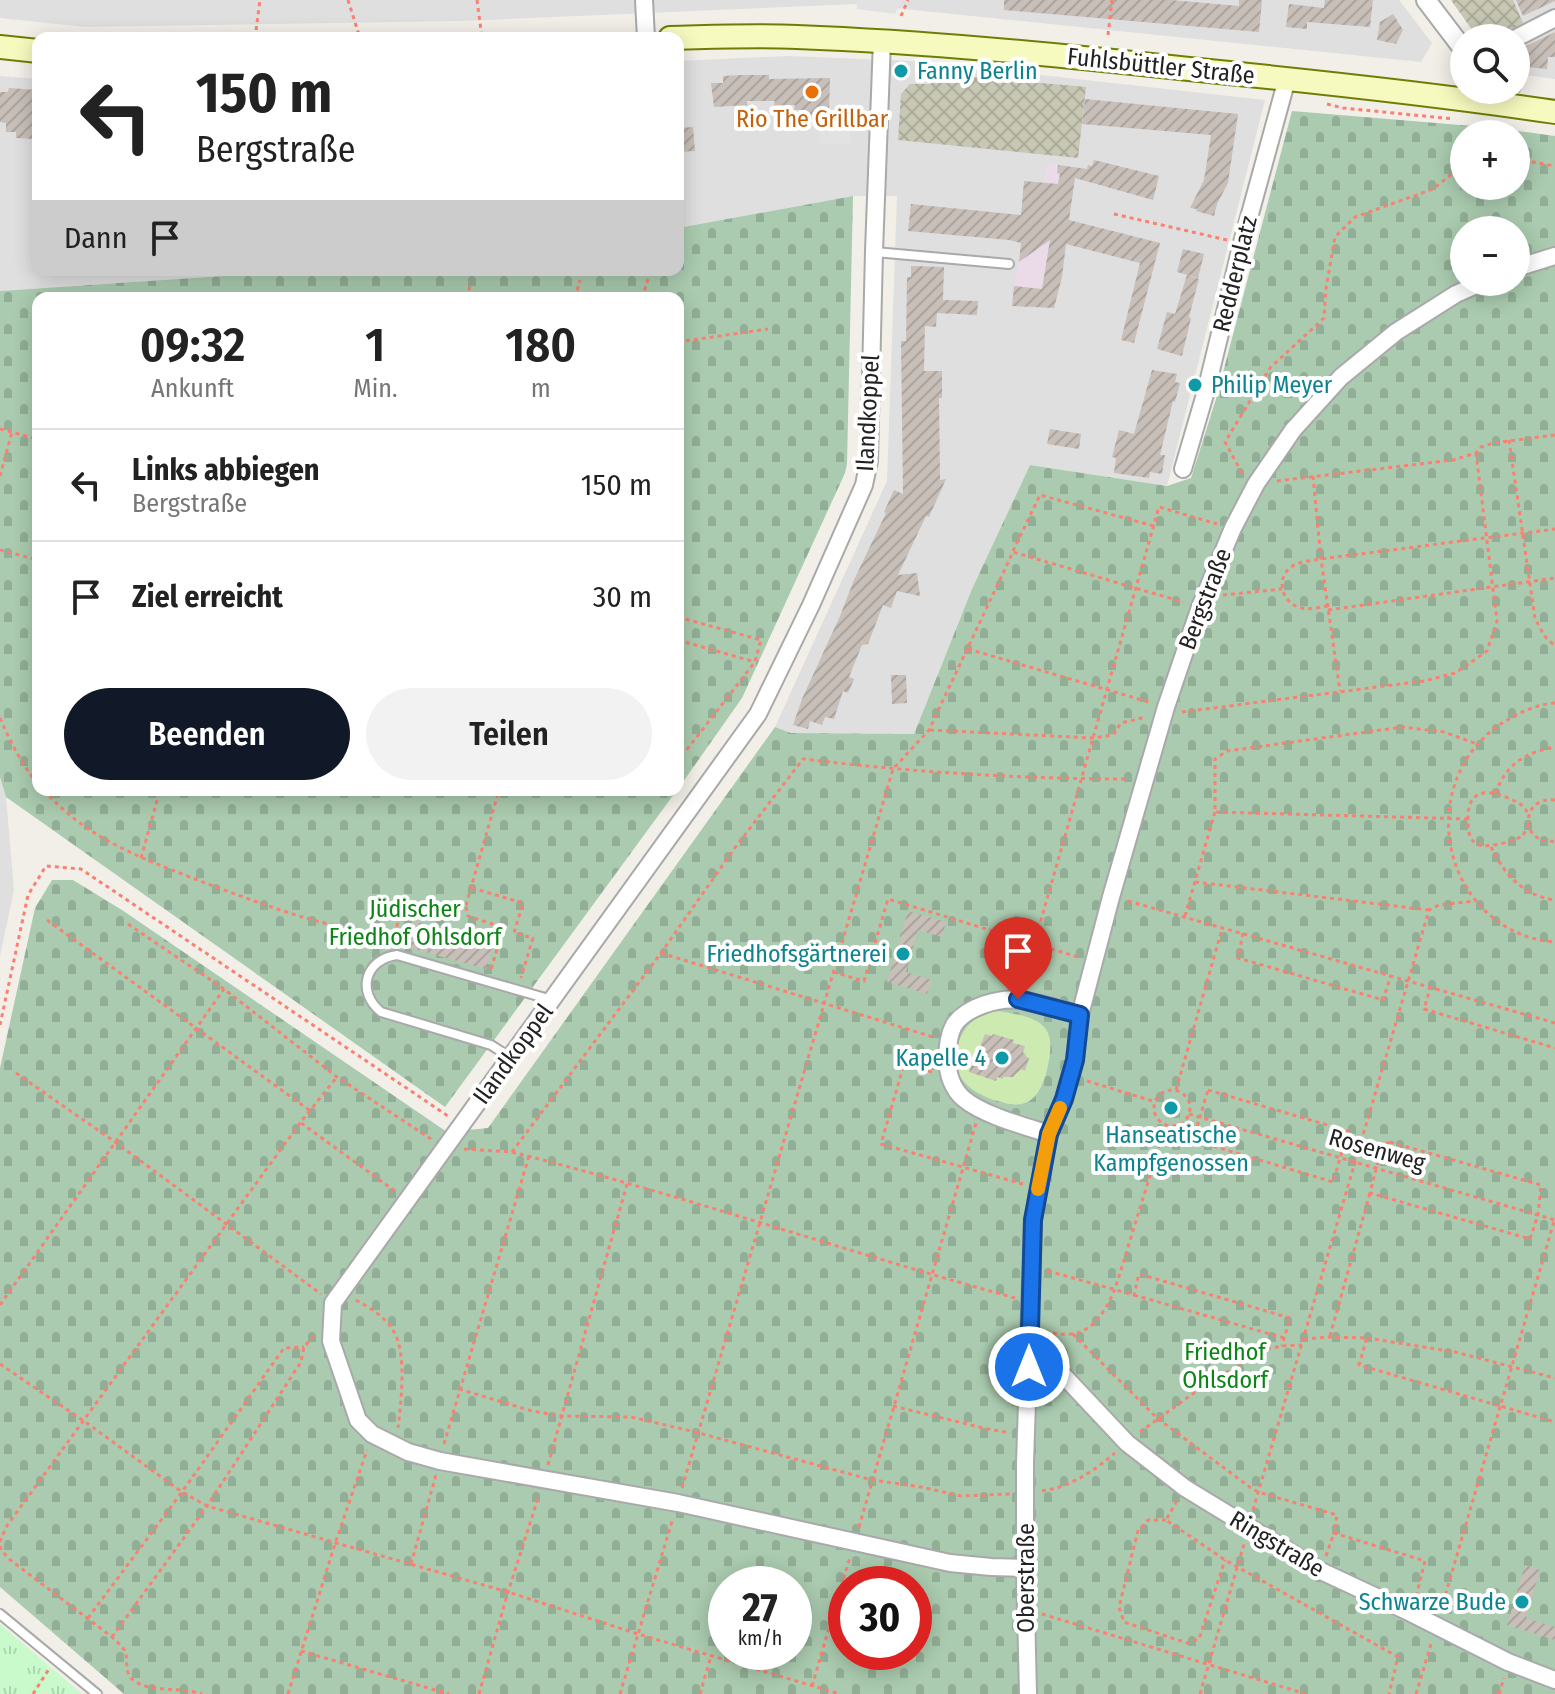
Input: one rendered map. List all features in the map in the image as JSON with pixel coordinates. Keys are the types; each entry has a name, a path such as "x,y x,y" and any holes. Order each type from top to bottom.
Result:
{"main road":[{"name":"Fuhlsbüttler Straße","path":"684,38 795,36 882,41 1450,93"},
{"path":"0,47 32,50"},
{"name":"Fuhlsbüttler Straße","path":"1516,104 1555,112"}],"street":[{"path":"644,0 646,32"},
{"path":"1426,0 1450,32"},
{"path":"1530,31 1555,18"},
{"name":"Ilandkoppel","path":"336,1303 758,714 864,485 869,461 882,41"},
{"name":"Redderplatz","path":"1183,469 1287,79"},
{"path":"1530,264 1555,256"},
{"name":"Bergstraße","path":"1025,1463 1033,1220 1049,1134 1064,1099 1075,1060 1080,1015 1111,897 1165,710 1202,602 1251,481 1341,377 1396,332 1453,296"},
{"path":"1049,1134 994,1116 964,1099 950,1077 948,1041 955,1024 973,1009 999,1001 1018,999 1080,1015"},
{"path":"336,1303 331,1341 358,1420 372,1434 408,1452 440,1461 678,1503 950,1563 1025,1568"},
{"name":"Ringstraße","path":"1029,1367 1064,1376 1127,1443 1185,1488 1321,1571 1508,1662 1555,1680"},
{"name":"Oberstraße","path":"1025,1463 1028,1694"}],"lane":[{"path":"874,251 1009,264"},
{"path":"512,1058 491,1045 381,1012 372,1003 367,990 373,967 385,957 397,955 553,1000"},
{"path":"0,1614 97,1694"}],"path":[{"path":"256,32 260,0"},
{"path":"348,0 357,32"},
{"path":"477,0 481,32"},
{"path":"901,16 908,0"},
{"path":"1108,35 1112,0"},
{"path":"1314,101 1343,108 1455,119"},
{"path":"1530,162 1555,166"},
{"path":"1450,175 1433,189 1355,217 1335,237 1324,318 1270,368 1225,442 1251,481 1453,460 1476,453 1481,447 1493,443 1555,435"},
{"path":"1114,214 1242,243"},
{"path":"577,292 580,280"},
{"path":"468,292 471,282"},
{"path":"684,341 768,329"},
{"path":"0,429 32,437"},
{"path":"0,476 12,432"},
{"path":"1509,440 1535,618 1542,632 1555,645"},
{"path":"929,730 1093,738 1113,735 1121,723 1165,710 1340,692 1424,681 1455,673 1487,651 1497,621 1476,453"},
{"path":"1313,476 1340,692"},
{"path":"620,1694 893,769 929,730 1040,495 1154,526"},
{"path":"1018,999 1159,507 1233,528"},
{"path":"1555,529 1293,565 1285,573 1282,589 1296,607 1309,609 1555,578"},
{"path":"0,550 32,558"},
{"path":"1013,552 1136,589 1202,602 1282,589"},
{"path":"684,619 761,640 755,662 684,752"},
{"path":"684,642 755,662"},
{"path":"968,649 1165,710"},
{"path":"1555,703 1523,711 1498,725 1477,744 1462,766 1452,791 1448,818 1454,862 1475,901 1495,920 1520,935 1555,942"},
{"path":"0,718 32,777"},
{"path":"1185,916 1215,812 1215,759 1227,751 1403,727 1444,732 1477,744"},
{"path":"1495,793 1503,776 1515,762 1542,749 1555,747"},
{"path":"512,1152 803,759 893,769 1080,779 1145,779"},
{"path":"1529,824 1523,835 1481,847 1476,845 1468,832 1471,802 1479,794 1487,792 1521,803 1535,837 1555,841"},
{"path":"50,796 90,832 141,858 299,916 382,937 391,945 399,919 408,911 455,912 466,905"},
{"path":"141,858 159,796"},
{"path":"488,981 500,931 492,924 468,916 466,905 497,796"},
{"path":"1529,817 1540,801 1555,800"},
{"path":"1215,812 1468,819"},
{"path":"1491,846 1500,865 1513,881 1530,893 1555,900"},
{"path":"0,1025 28,895 46,866 81,869 461,1125"},
{"path":"1195,882 1429,910 1439,905 1475,901"},
{"path":"470,888 523,903 514,933 533,938 518,989"},
{"path":"1111,897 1555,1023"},
{"path":"833,972 864,981 888,899 1095,962"},
{"path":"1200,1694 1429,910"},
{"path":"47,920 310,1111"},
{"path":"128,924 224,989 337,1077 445,1148 529,1156 1031,1302"},
{"path":"1176,1090 1222,927"},
{"path":"1243,933 1238,958 1383,1000 1391,975"},
{"path":"661,953 948,1041"},
{"path":"1431,986 1424,1009 1555,1048"},
{"path":"0,1305 224,989"},
{"path":"950,1077 904,1064 881,1144 1038,1189"},
{"path":"16,1073 336,1303 376,1311 395,1333 402,1365 396,1446"},
{"path":"1070,1076 1156,1102"},
{"path":"202,1694 142,1689 128,1675 124,1650 112,1637 9,1559 0,1544 6,1527 300,1123 337,1077"},
{"path":"1176,1090 1186,1097 1190,1108 1182,1123 1172,1126 1157,1118 1156,1102 1162,1094 1176,1090"},
{"path":"1208,1090 1348,1131 1333,1182 1193,1140 1200,1117 1208,1090"},
{"path":"812,1686 980,1108"},
{"name":"Rosenweg","path":"1189,1114 1555,1219"},
{"path":"300,1123 407,1201"},
{"path":"1029,1331 1073,1334 1091,1325 1105,1311 1115,1289 1166,1124"},
{"path":"1330,1337 1382,1146 1390,1142 1541,1185 1538,1215 1530,1239 1370,1193"},
{"path":"411,1565 459,1389 529,1156"},
{"path":"479,1694 627,1184"},
{"path":"1416,1694 1555,1219"},
{"path":"1032,1266 1284,1339"},
{"path":"1134,1295 1139,1274 1290,1318 1282,1346"},
{"path":"112,1637 207,1506 301,1362 304,1347 336,1303"},
{"path":"1073,1334 1157,1418 1258,1492 1337,1515 1321,1571"},
{"path":"1304,1339 1367,1338 1455,1352 1555,1378"},
{"path":"1367,1338 1359,1365 1555,1422"},
{"path":"459,1389 532,1411 561,1416 631,1417 872,1480 961,1496 1026,1493 1056,1489 1095,1471 1157,1418 1263,1350 1302,1345"},
{"path":"88,1618 284,1348 304,1347"},
{"path":"0,1364 182,1492 207,1506 508,1592 708,1655"},
{"path":"893,1406 1026,1436"},
{"path":"288,1694 372,1434"},
{"path":"1166,1520 1185,1488"},
{"path":"1225,1560 1199,1639 1187,1643 1124,1622 1119,1607 1138,1531 1148,1520 1166,1520 1225,1560 1398,1657 1389,1694"},
{"path":"1334,1533 1425,1561 1411,1613"},
{"path":"1025,1609 1306,1694"},
{"path":"301,1651 449,1694"},
{"path":"33,1694 56,1659"},
{"path":"700,1694 708,1666"},
{"path":"758,1670 840,1694"}],"shaded area":[{"path":"0,0 1399,0 1432,43 1421,62 856,4 462,21 85,27 0,18"},
{"path":"857,0 902,0 895,14 857,9"},
{"path":"1451,0 1555,0 1555,79 1530,76 1530,24 1468,24"},
{"path":"1451,0 1513,0 1523,23 1521,24 1468,24"},
{"path":"788,56 915,61 1265,100 1167,486 1030,465 972,589 914,734 791,733 775,727 887,481 897,196 853,196 684,227 684,61"},
{"path":"931,73 1086,87 1078,158 898,140 901,94 910,84 931,84"},
{"path":"0,76 32,79 32,276 224,276 0,291"},
{"path":"820,124 850,124 850,144 820,144"},
{"path":"1047,164 1061,165 1043,283 1035,288 1014,286 1019,257 1024,258 1033,242 1038,182 1044,182"},
{"path":"0,777 6,797 14,890 0,956"}],"green space":[{"name":"Friedhof Ohlsdorf","path":"1292,111 1450,124 1450,200 1530,200 1530,133 1555,136 1555,1694 124,1694 0,1587 0,1068 35,908 52,880 73,880 122,910 447,1132 488,1128 775,727 791,733 914,734 972,589 1030,465 1167,486 1191,478 1216,399","holes":["997,1011 1027,1017 1045,1028 1049,1036 1045,1077 1037,1094 1025,1103 1012,1104 987,1097 969,1086 958,1071 956,1051 966,1028 974,1020"]},
{"name":"Jüdischer Friedhof Ohlsdorf","path":"853,196 845,473 742,698 684,780 684,292 32,292 32,796 673,796 445,1107 6,797 0,777 0,291 224,276 684,276 684,227"},
{"path":"997,1011 1038,1021 1049,1035 1045,1077 1037,1094 1025,1103 1012,1104 987,1097 969,1086 958,1071 956,1051 966,1028 974,1020"},
{"path":"0,1624 82,1694 0,1694"}],"building":[{"path":"1004,0 1171,0 1239,6 1239,0 1262,0 1259,32 1004,10"},
{"path":"1325,0 1373,0 1370,27 1307,22 1307,29 1286,27 1289,4 1324,8"},
{"path":"1516,0 1555,0 1555,1 1523,16"},
{"path":"1393,14 1403,30 1396,44 1377,40 1380,22"},
{"path":"1555,32 1555,57 1548,57 1547,69 1530,67 1530,44"},
{"path":"769,75 769,79 830,78 829,111 818,111 818,120 806,119 806,110 794,110 795,105 774,105 775,101 747,101 747,105 714,107 711,83 723,83 723,76"},
{"path":"9,88 32,90 32,139 16,138 16,132 6,132 6,123 0,122 0,92 8,92"},
{"path":"1085,99 1238,114 1228,183 1214,216 1190,208 1204,180 1211,135 1082,124"},
{"path":"693,127 695,151 684,152 684,128"},
{"path":"1094,160 1159,176 1153,200 1075,178 1069,220 1160,243 1134,343 1121,340 1140,263 1066,244 1054,308 1012,306 1014,286 1042,289 1050,240 1019,262 1021,243 908,231 911,204 1021,215 1024,181 1058,184 1058,165 1087,169"},
{"path":"1183,249 1204,254 1198,278 1177,272"},
{"path":"911,266 944,267 943,300 978,301 977,315 937,313 936,327 925,326 924,371 942,371 942,398 939,398 940,480 946,479 898,575 917,573 920,596 897,591 891,608 883,605 868,644 862,645 849,677 854,679 848,693 843,691 834,719 825,717 822,725 810,721 808,729 793,725 802,699 894,490 903,494 901,341 906,341 907,277 911,277"},
{"path":"1187,275 1199,279 1182,356 1157,349 1167,312 1175,314"},
{"path":"1152,370 1177,374 1175,382 1180,383 1160,455 1165,455 1162,474 1150,472 1149,478 1114,473 1116,458 1112,457 1119,430 1134,434"},
{"path":"1050,429 1081,434 1079,449 1047,444"},
{"path":"891,675 906,675 907,703 892,704"},
{"name":"Friedhofsgärtnerei","path":"908,911 946,922 942,937 918,930 906,972 932,980 927,994 887,982"},
{"path":"414,921 493,943 486,969 407,947"},
{"name":"Kapelle 4","path":"985,1034 1014,1040 1013,1043 1025,1046 1023,1053 1029,1058 1025,1071 1021,1069 1013,1077 997,1077 996,1081 969,1072"},
{"name":"Schwarze Bude","path":"1525,1565 1540,1570 1526,1618 1555,1627 1555,1640 1507,1625"}],"slow traffic":[{"path":"1038,1189 1049,1134 1060,1108"}],"place":[{"name":"Fanny Berlin","path":"901,71"},
{"name":"Rio The Grillbar","path":"812,92"},
{"name":"Philip Meyer","path":"1195,385"},
{"name":"Friedhofsgärtnerei","path":"903,954"},
{"name":"Kapelle 4","path":"1002,1058"},
{"name":"Hanseatische Kampfgenossen","path":"1171,1108"},
{"name":"Schwarze Bude","path":"1522,1602"}],"route":[{"path":"1018,999 1080,1015 1075,1060 1064,1099 1049,1134 1033,1220 1029,1367"}]}
